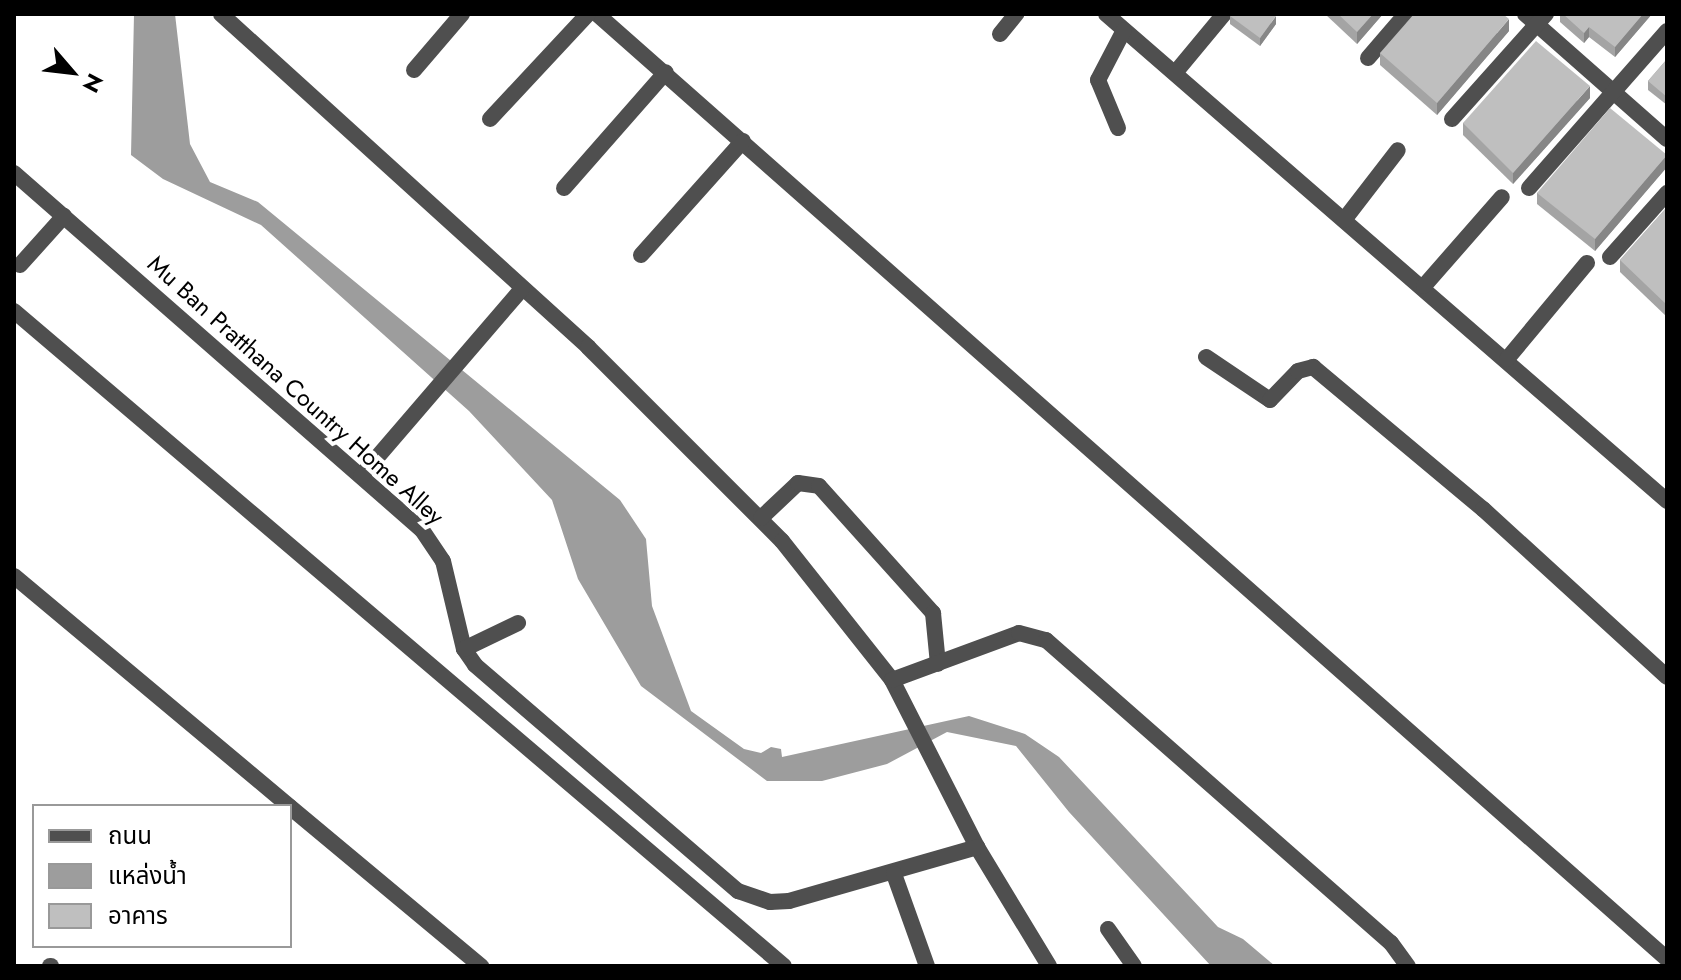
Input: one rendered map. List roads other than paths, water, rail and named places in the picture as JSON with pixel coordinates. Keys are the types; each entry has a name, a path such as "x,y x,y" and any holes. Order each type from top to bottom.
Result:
{"street":[{"path":"221,14 522,289 761,518 892,680 977,847 1049,966"},
{"path":"414,70 462,14"},
{"path":"490,119 588,14"},
{"path":"1000,34 1016,14"},
{"path":"1106,14 1424,286 1667,501"},
{"path":"1175,73 1224,14"},
{"path":"1368,58 1406,14"},
{"path":"606,17 929,312 1667,959"},
{"path":"1452,119 1536,18 1667,139"},
{"path":"1118,128 1098,80 1124,30"},
{"path":"1529,188 1667,31"},
{"path":"564,188 666,72"},
{"path":"641,255 743,141"},
{"path":"1344,220 1398,150"},
{"name":"Mu Ban Pratthana Country Home Alley","path":"14,173 361,476 434,545 464,649 486,677 738,891 770,902 789,901 894,874 977,847"},
{"path":"1610,257 1667,193"},
{"path":"1424,286 1502,197"},
{"path":"20,265 64,216"},
{"path":"1507,359 1587,263"},
{"path":"361,476 522,289"},
{"path":"14,311 784,966"},
{"path":"1206,357 1270,400 1298,371 1313,367 1495,519 1667,677"},
{"path":"761,518 798,483 819,486 933,613 938,664"},
{"path":"14,576 288,804"},
{"path":"464,649 518,623"},
{"path":"892,680 1019,633 1046,640 1391,943 1408,966"},
{"path":"292,808 481,966"},
{"path":"894,874 927,966"},
{"path":"1108,929 1134,966"}],"water":[{"path":"134,14 175,14 190,144 210,182 258,202 620,500 646,539 652,606 691,711 744,749 761,753 771,747 781,749 782,757 969,716 1025,734 1059,757 1218,927 1243,939 1275,966 1211,966 1069,812 1016,746 947,732 887,764 822,781 767,781 641,686 578,579 552,500 469,411 261,225 163,179 131,155"}]}
